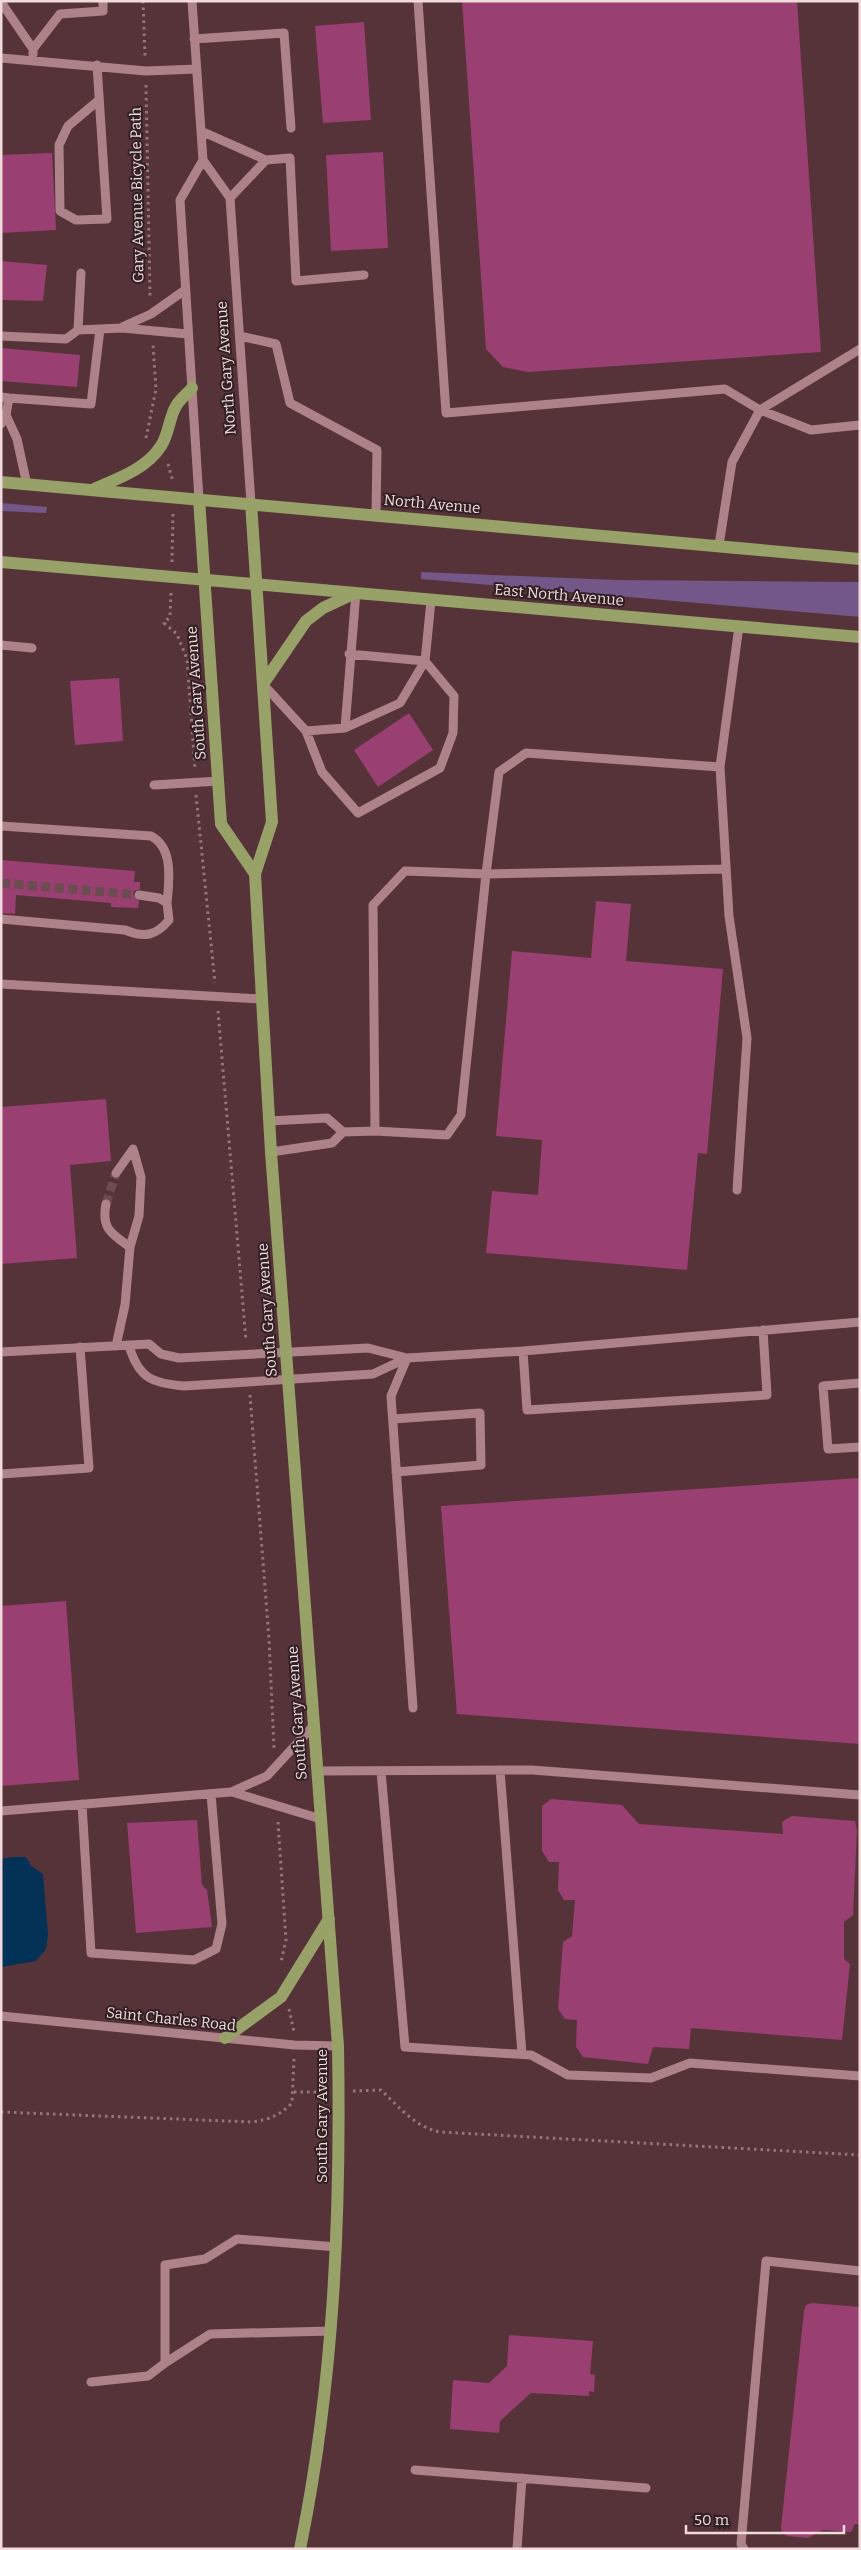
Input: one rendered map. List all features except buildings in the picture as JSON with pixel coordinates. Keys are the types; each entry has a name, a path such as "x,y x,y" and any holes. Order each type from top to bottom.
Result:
{"main road":[{"path":"94,489 123,477 145,464 162,445 176,406 192,388"},
{"name":"North Avenue","path":"1,482 199,498 860,559"},
{"name":"South Gary Avenue","path":"199,498 221,824 255,874"},
{"name":"North Gary Avenue","path":"251,503 256,583"},
{"path":"1,562 256,583"},
{"name":"South Gary Avenue","path":"256,583 272,822 255,874 262,999 271,1152 338,2046 340,2172 331,2331 322,2415 300,2549"},
{"name":"East North Avenue","path":"256,583 431,601 860,637"},
{"path":"263,684 306,620 324,608 356,592"},
{"path":"226,2038 281,1997 328,1918"}],"street":[{"path":"32,60 33,49 60,14 103,11 103,1"},
{"path":"192,1 203,160 230,198 266,160"},
{"path":"418,1 446,413 725,389 760,410 811,430 860,426"},
{"path":"1,2 33,49"},
{"path":"194,39 284,33 291,128"},
{"path":"1,58 97,65 146,71 197,69"},
{"path":"97,65 107,219 76,220 60,212 59,145 68,126 99,100"},
{"path":"201,130 266,160 290,158 296,281 364,275"},
{"path":"199,498 180,200 203,160"},
{"name":"North Gary Avenue","path":"230,198 251,503"},
{"path":"78,330 81,273"},
{"path":"122,328 151,314 185,290"},
{"path":"1,336 66,339 78,330 122,328 188,334"},
{"path":"27,485 17,440 4,419 5,397 91,404 100,329"},
{"path":"240,336 276,344 290,403 377,450 376,515"},
{"path":"719,545 732,462 760,410 860,349"},
{"path":"345,728 349,654 356,592"},
{"path":"306,731 345,728 400,702 425,661 431,601"},
{"path":"737,1190 747,1038 729,916 720,767 739,626"},
{"path":"1,645 32,648"},
{"path":"263,684 306,731 322,772 358,813 440,768 453,734 454,696 425,661 349,654"},
{"path":"269,1121 327,1118 343,1132 375,1131 447,1135 461,1116 486,874 499,772 526,752 720,767"},
{"path":"154,785 219,781"},
{"path":"1,826 151,836 159,840 164,847 169,881 167,902 169,920 156,933 138,935 125,930 1,919"},
{"path":"375,1131 373,905 405,871 486,874 726,869"},
{"path":"139,895 158,898 167,902"},
{"path":"1,984 262,999"},
{"path":"271,1152 332,1143 343,1132"},
{"path":"116,1173 133,1149 141,1177 139,1216 130,1248 125,1304 116,1346"},
{"path":"106,1204 103,1218 109,1232 130,1248"},
{"path":"1,1352 149,1344 161,1354 179,1358 368,1348 407,1358 523,1351 860,1322"},
{"path":"523,1351 527,1410 767,1395 763,1330"},
{"path":"129,1346 134,1362 144,1376 160,1384 184,1386 289,1381 373,1374 407,1358"},
{"path":"1,1474 89,1468 80,1347"},
{"path":"407,1358 391,1396 413,1708"},
{"path":"860,1383 823,1386 828,1449 860,1447"},
{"path":"393,1420 480,1413 481,1466 396,1472"},
{"path":"1,1811 231,1792 267,1776 314,1725"},
{"path":"500,1770 522,2054"},
{"path":"318,1771 532,1770 860,1795"},
{"path":"381,1771 405,2047 531,2054 568,2075 651,2078 690,2063 860,2076"},
{"path":"231,1792 321,1819"},
{"path":"82,1804 91,1953 194,1960 216,1949 222,1924 211,1794"},
{"name":"Saint Charles Road","path":"1,2016 294,2045 338,2046"},
{"path":"165,2363 165,2265 205,2259 237,2239 337,2247"},
{"path":"744,2549 741,2544 766,2261 860,2271"},
{"path":"91,2382 148,2376 210,2334 331,2331"},
{"path":"415,2470 646,2488"},
{"path":"517,2549 522,2478"}],"path":[{"path":"143,1 145,56"},
{"name":"Gary Avenue Bicycle Path","path":"146,84 151,305"},
{"path":"146,444 156,389 154,353"},
{"path":"168,464 173,479 174,496 170,618 164,623 177,634 187,659 194,760"},
{"path":"197,798 211,950"},
{"path":"220,1032 246,1332"},
{"path":"251,1403 269,1639 274,1755"},
{"path":"278,1820 286,1940 286,1950 280,1965"},
{"path":"288,2004 294,2026"},
{"path":"1,2112 251,2122 266,2121 282,2113 292,2103 294,2069"},
{"path":"371,2091 381,2090 416,2123 429,2130 440,2132 860,2155"},
{"path":"294,2092 308,2092"}],"shaded area":[{"path":"1,503 47,507 46,513 1,511"},
{"path":"421,572 617,580 860,582 860,617 421,579"}],"water":[{"path":"26,1857 31,1866 43,1874 48,1935 46,1949 36,1961 1,1967 1,1859"}],"tunnel":[{"path":"1,883 139,895"},
{"path":"106,1204 116,1173"}]}
